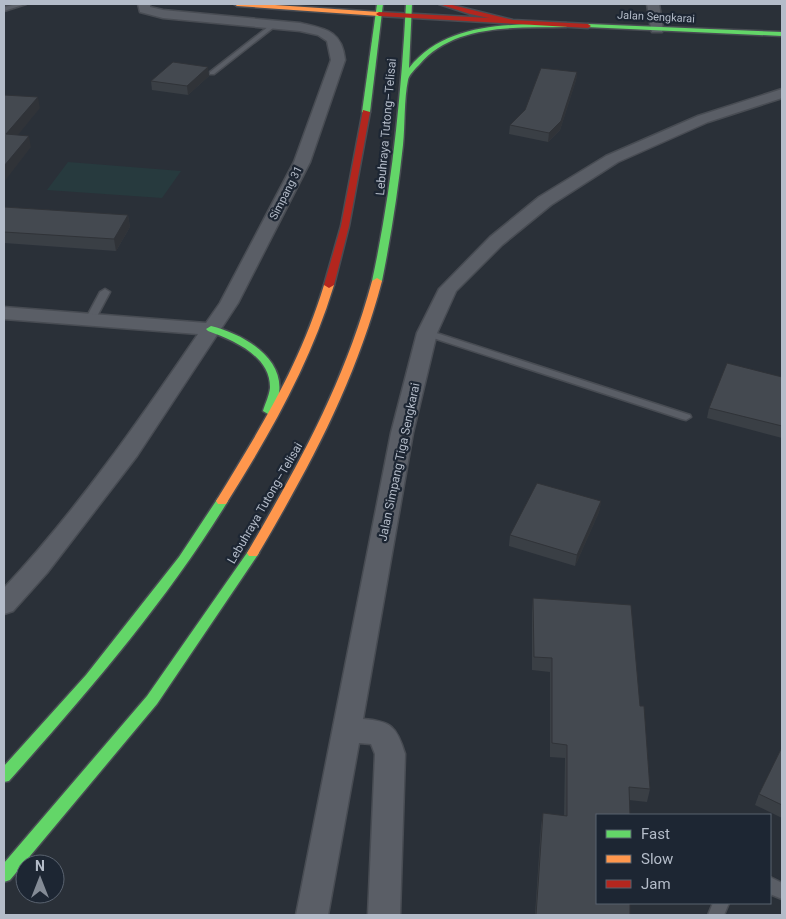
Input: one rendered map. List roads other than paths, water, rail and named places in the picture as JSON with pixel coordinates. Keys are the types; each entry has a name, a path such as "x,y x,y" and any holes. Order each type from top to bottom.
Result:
{"main road":[{"name":"Jalan Sengkarai","path":"237,4 380,9 408,16 522,23 782,34"},
{"name":"Lebuhraya Tutong–Telisai","path":"4,875 152,700 241,573 299,476 344,384 372,300 389,228 406,77 409,4"},
{"path":"442,4 472,13 522,23"},
{"name":"Lebuhraya Tutong–Telisai","path":"4,776 91,679 183,560 244,467 294,379 326,296 345,226 372,76 380,9"},
{"path":"406,77 428,51 439,44 469,34 492,30 566,25"},
{"path":"211,329 228,334 253,350 268,364 274,376 275,388 271,402 244,467"}],"street":[{"name":"Simpang 31","path":"144,4 144,8 163,14 300,27 333,38 338,48 338,60 302,162 229,303 211,329"},
{"path":"653,4 657,30"},
{"name":"Jalan Simpang Tiga Sengkarai","path":"312,915 402,433 427,333 448,289 496,241 545,201 612,159 703,118 782,93"},
{"path":"4,313 211,329 129,451 38,567 4,604"},
{"path":"346,730 377,732 386,739 390,754 384,915"}],"lane":[{"path":"4,9 22,4"},
{"path":"212,73 275,24"},
{"path":"90,320 105,292"},
{"path":"427,333 686,417"},
{"path":"771,886 782,892"}]}
